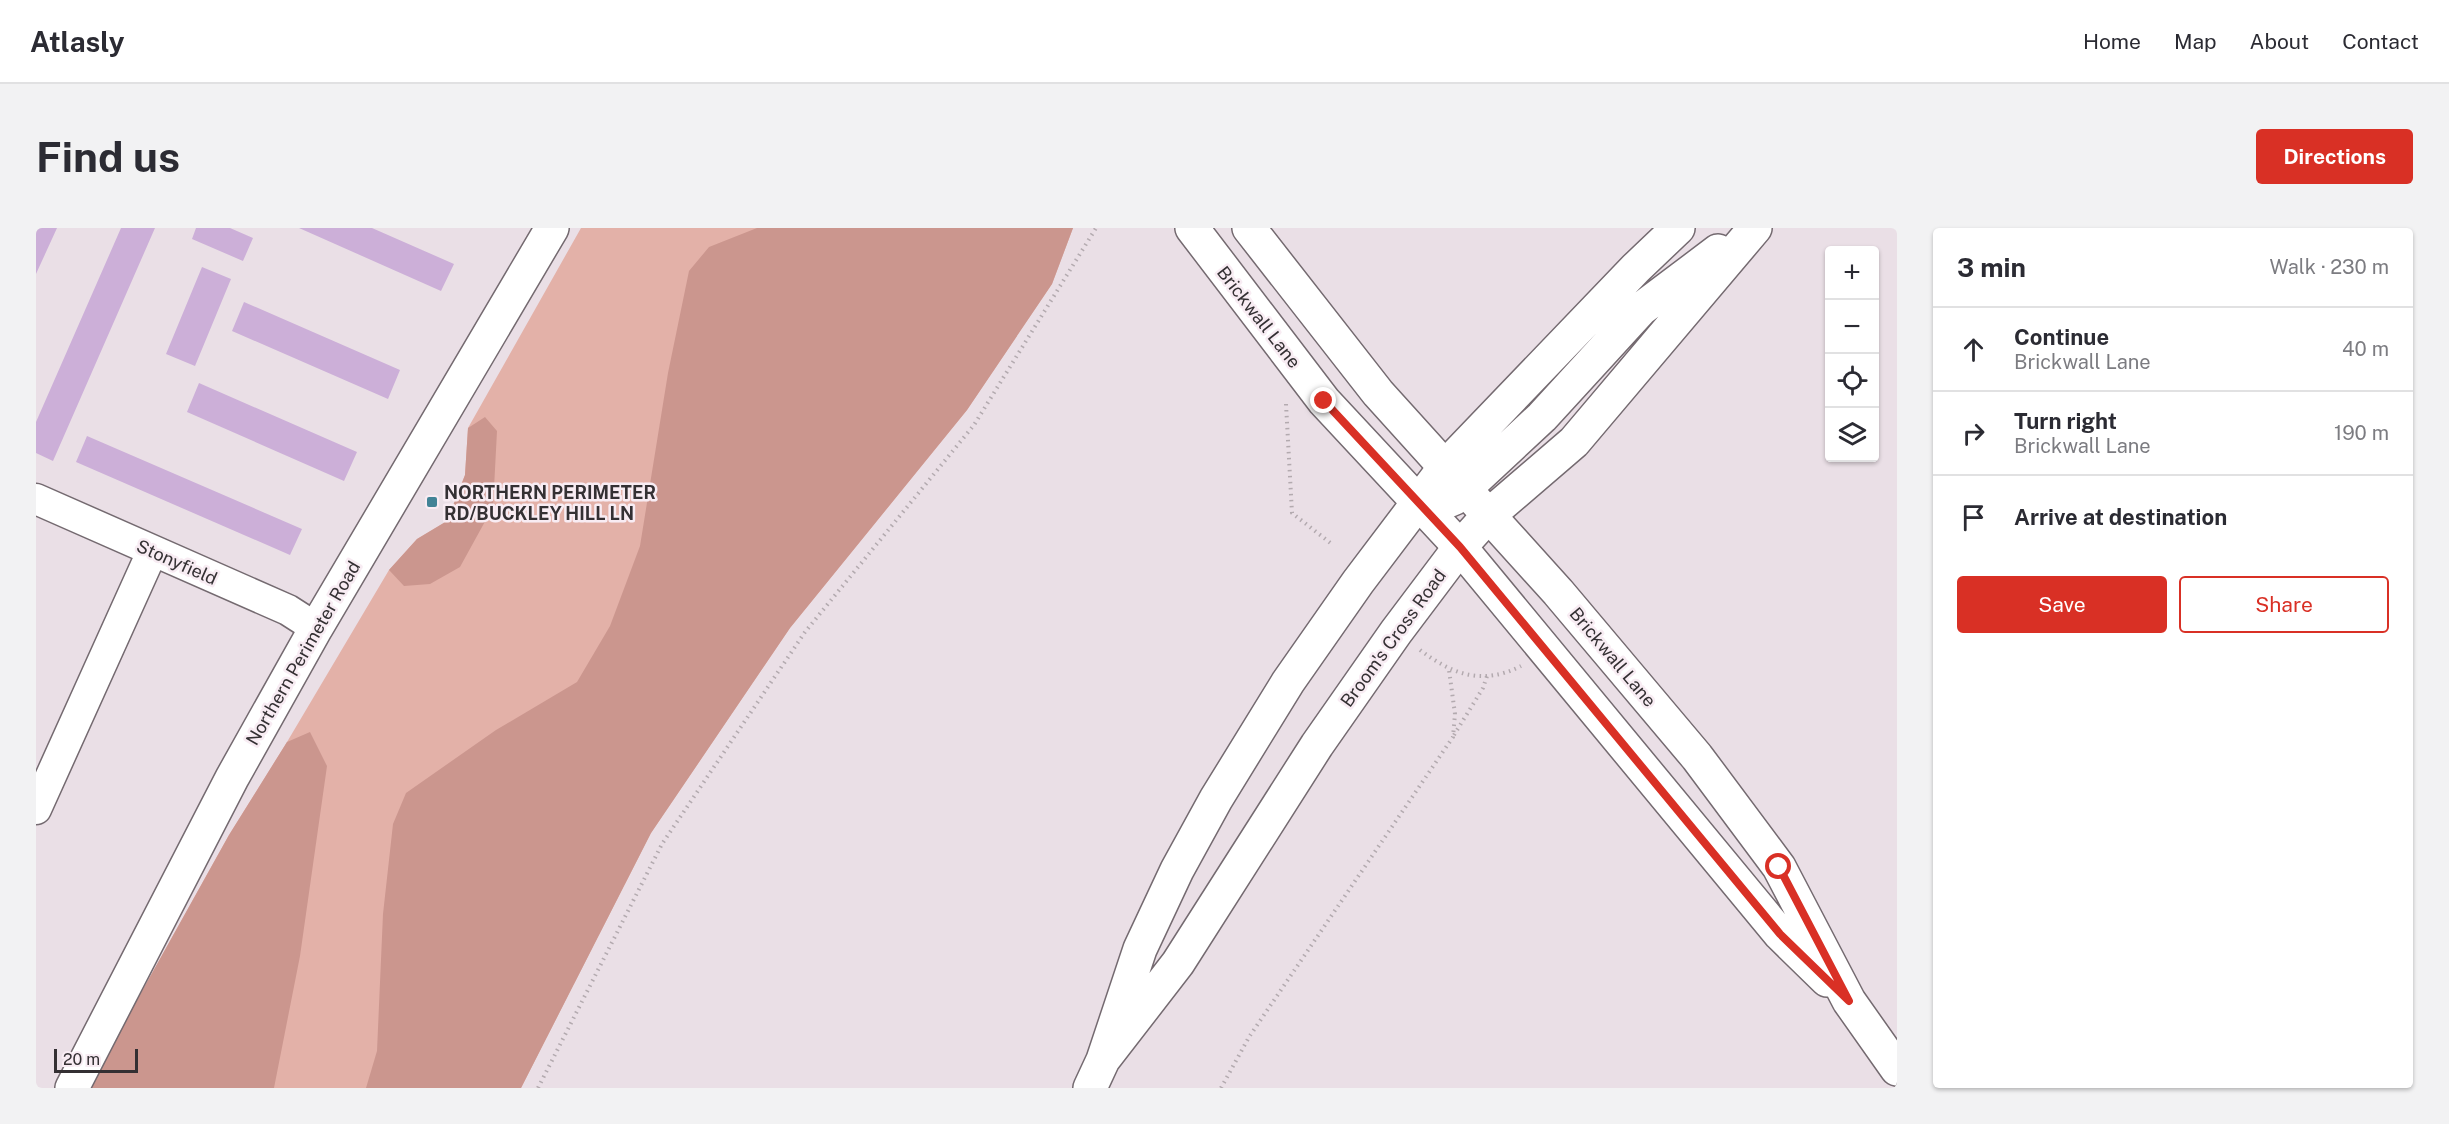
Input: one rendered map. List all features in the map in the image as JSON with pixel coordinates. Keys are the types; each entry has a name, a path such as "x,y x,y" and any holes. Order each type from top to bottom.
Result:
{"main road":[{"name":"Northern Perimeter Road","path":"72,1088 232,778 316,628 552,228"},
{"name":"Brickwall Lane","path":"1192,228 1324,401 1460,547 1780,934 1849,1001"},
{"name":"Brickwall Lane","path":"1249,228 1365,378 1558,592 1689,748 1779,867 1849,1001 1897,1069"},
{"name":"Broom's Cross Road","path":"1097,1074 1140,949 1177,870 1288,682 1418,502 1455,478 1636,268 1678,228"},
{"path":"1455,478 1542,417 1641,309 1748,228"},
{"name":"Broom's Cross Road","path":"1097,1074 1178,963 1317,745 1396,632 1460,547 1489,515 1574,442 1755,228"}],"street":[{"name":"Stonyfield","path":"36,499 288,610 316,628"},
{"path":"36,809 152,552"}],"path":[{"path":"538,1088 662,844 805,632 974,424 1096,228"},
{"path":"1286,402 1292,513 1333,545"},
{"path":"1419,650 1449,670 1467,675 1486,676 1526,664"},
{"path":"1449,670 1455,714 1453,737"},
{"path":"1221,1088 1249,1038 1453,737 1483,688 1486,676"}],"shaded area":[{"path":"581,228 1073,228 1052,284 967,410 790,628 651,833 521,1088 91,1088 112,1045 229,835 389,570 417,539 447,521 465,475 468,428"},
{"path":"757,228 1073,228 1052,284 967,410 790,628 651,833 521,1088 366,1088 377,1051 383,914 393,824 406,793 496,730 577,682 610,626 640,546 668,373 689,271 709,247"},
{"path":"485,417 497,431 493,507 460,567 430,584 404,586 389,570 417,539 447,521 465,475 468,428"},
{"path":"310,732 327,766 300,956 274,1088 91,1088 112,1045 229,835 287,742"}],"building":[{"path":"36,228 57,228 36,274"},
{"path":"121,228 155,228 53,461 36,453 36,422"},
{"path":"196,228 230,228 253,238 243,261 192,239"},
{"path":"299,228 372,228 454,264 441,291"},
{"path":"202,267 231,279 195,366 166,354"},
{"path":"244,302 400,370 388,399 232,331"},
{"path":"199,383 357,452 344,481 187,412"},
{"path":"87,436 302,529 290,555 76,462"}],"place":[{"name":"NORTHERN PERIMETER RD/BUCKLEY HILL LN","path":"432,502"}],"route":[{"path":"1324,401 1460,547 1780,934 1849,1001 1779,867"}]}
